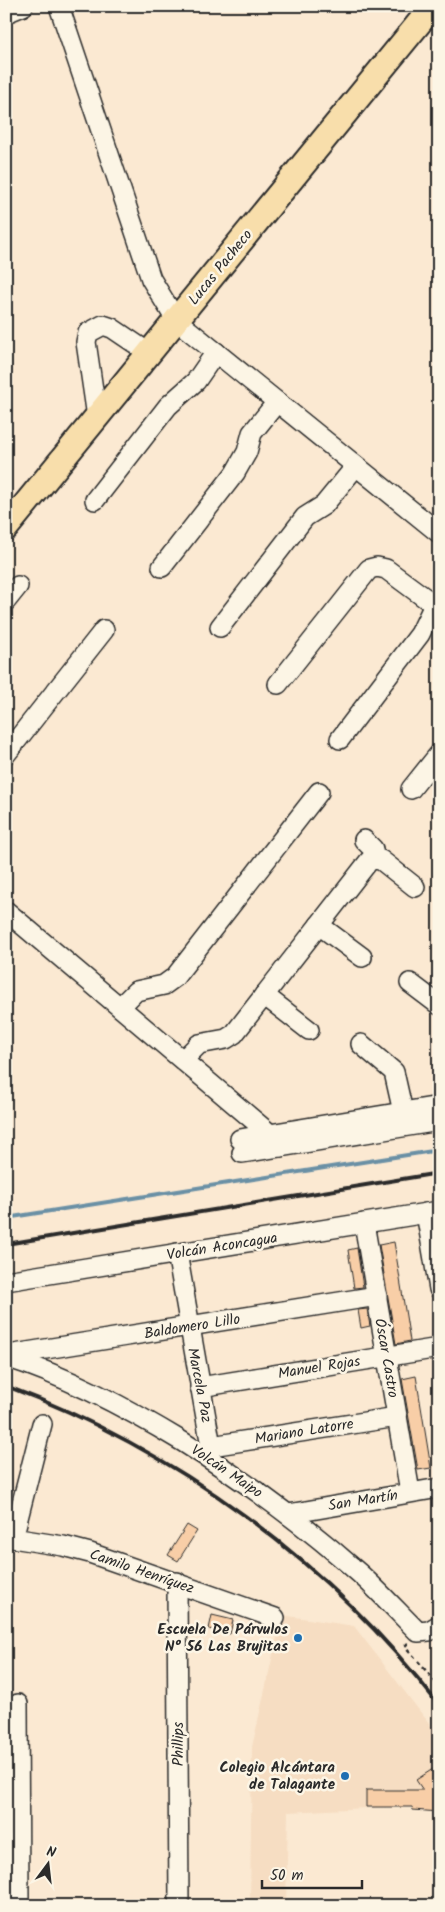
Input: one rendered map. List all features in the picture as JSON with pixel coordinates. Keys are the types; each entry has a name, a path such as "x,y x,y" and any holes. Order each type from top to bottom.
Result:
{"main road":[{"name":"Lucas Pacheco","path":"6,528 433,6"}],"street":[{"path":"6,13 23,6"},
{"path":"58,6 151,279 176,320 439,533"},
{"path":"97,417 86,342 88,333 103,325 112,328 149,353"},
{"path":"95,500 168,406 196,381 216,352"},
{"path":"162,567 235,474 244,457 252,433 278,402"},
{"path":"220,627 305,517 324,505 356,466"},
{"path":"278,684 369,568 386,569 437,604 432,609 420,634 340,739"},
{"path":"6,601 18,586"},
{"path":"6,754 104,630"},
{"path":"411,789 439,754"},
{"path":"120,1007 136,991 164,985 175,977 319,792"},
{"path":"364,840 373,849 373,859"},
{"path":"182,1060 199,1044 226,1039 234,1034 369,861 373,859 381,860 415,887"},
{"path":"6,911 276,1141"},
{"path":"319,925 362,958"},
{"path":"410,983 439,1005"},
{"path":"264,995 309,1030"},
{"path":"361,1044 394,1072 403,1112"},
{"path":"276,1141 403,1112 439,1106"},
{"path":"241,1146 439,1121"},
{"path":"432,1212 439,1289"},
{"name":"Volcán Aconcagua","path":"6,1281 432,1212"},
{"name":"Óscar Castro","path":"364,1223 410,1492"},
{"name":"Marcela Paz","path":"177,1253 200,1386 207,1451"},
{"name":"Baldomero Lillo","path":"6,1356 377,1296"},
{"name":"Manuel Rojas","path":"200,1386 439,1348"},
{"name":"Volcán Maipo","path":"6,1356 74,1383 207,1451 288,1514 360,1574 418,1632"},
{"name":"Mariano Latorre","path":"207,1451 397,1417"},
{"path":"10,1537 42,1424"},
{"name":"San Martín","path":"288,1514 410,1492 438,1493"},
{"name":"Camilo Henríquez","path":"10,1537 63,1546 90,1553 275,1618"},
{"name":"Phillips","path":"177,1582 178,1906"},
{"path":"418,1632 429,1632 439,1625"},
{"path":"18,1704 12,1759 19,1906"}],"path":[{"path":"418,1632 405,1646 439,1686"}],"shaded area":[{"name":"Colegio Alcántara de Talagante","path":"282,1615 354,1626 439,1736 439,1825 426,1805 288,1812 286,1906 250,1906 252,1747"}],"building":[{"path":"394,1242 410,1341 396,1344 379,1245"},
{"path":"357,1248 363,1287 354,1288 348,1250"},
{"path":"367,1309 370,1326 361,1328 358,1310"},
{"path":"416,1376 431,1468 418,1470 402,1379"},
{"path":"187,1525 197,1531 178,1561 168,1555"},
{"path":"212,1615 233,1620 230,1634 209,1629"},
{"path":"439,1765 439,1812 413,1810 412,1807 366,1807 366,1790 423,1790 416,1780"}],"waterway":[{"path":"6,1218 439,1150"}],"railway":[{"path":"6,1244 439,1173"},
{"path":"6,1386 69,1412 129,1442 188,1477 245,1516 298,1558 349,1604 396,1653 439,1705"}],"place":[{"name":"Escuela De Párvulos N° 56 Las Brujitas","path":"298,1638"},
{"name":"Colegio Alcántara de Talagante","path":"345,1776"}]}
